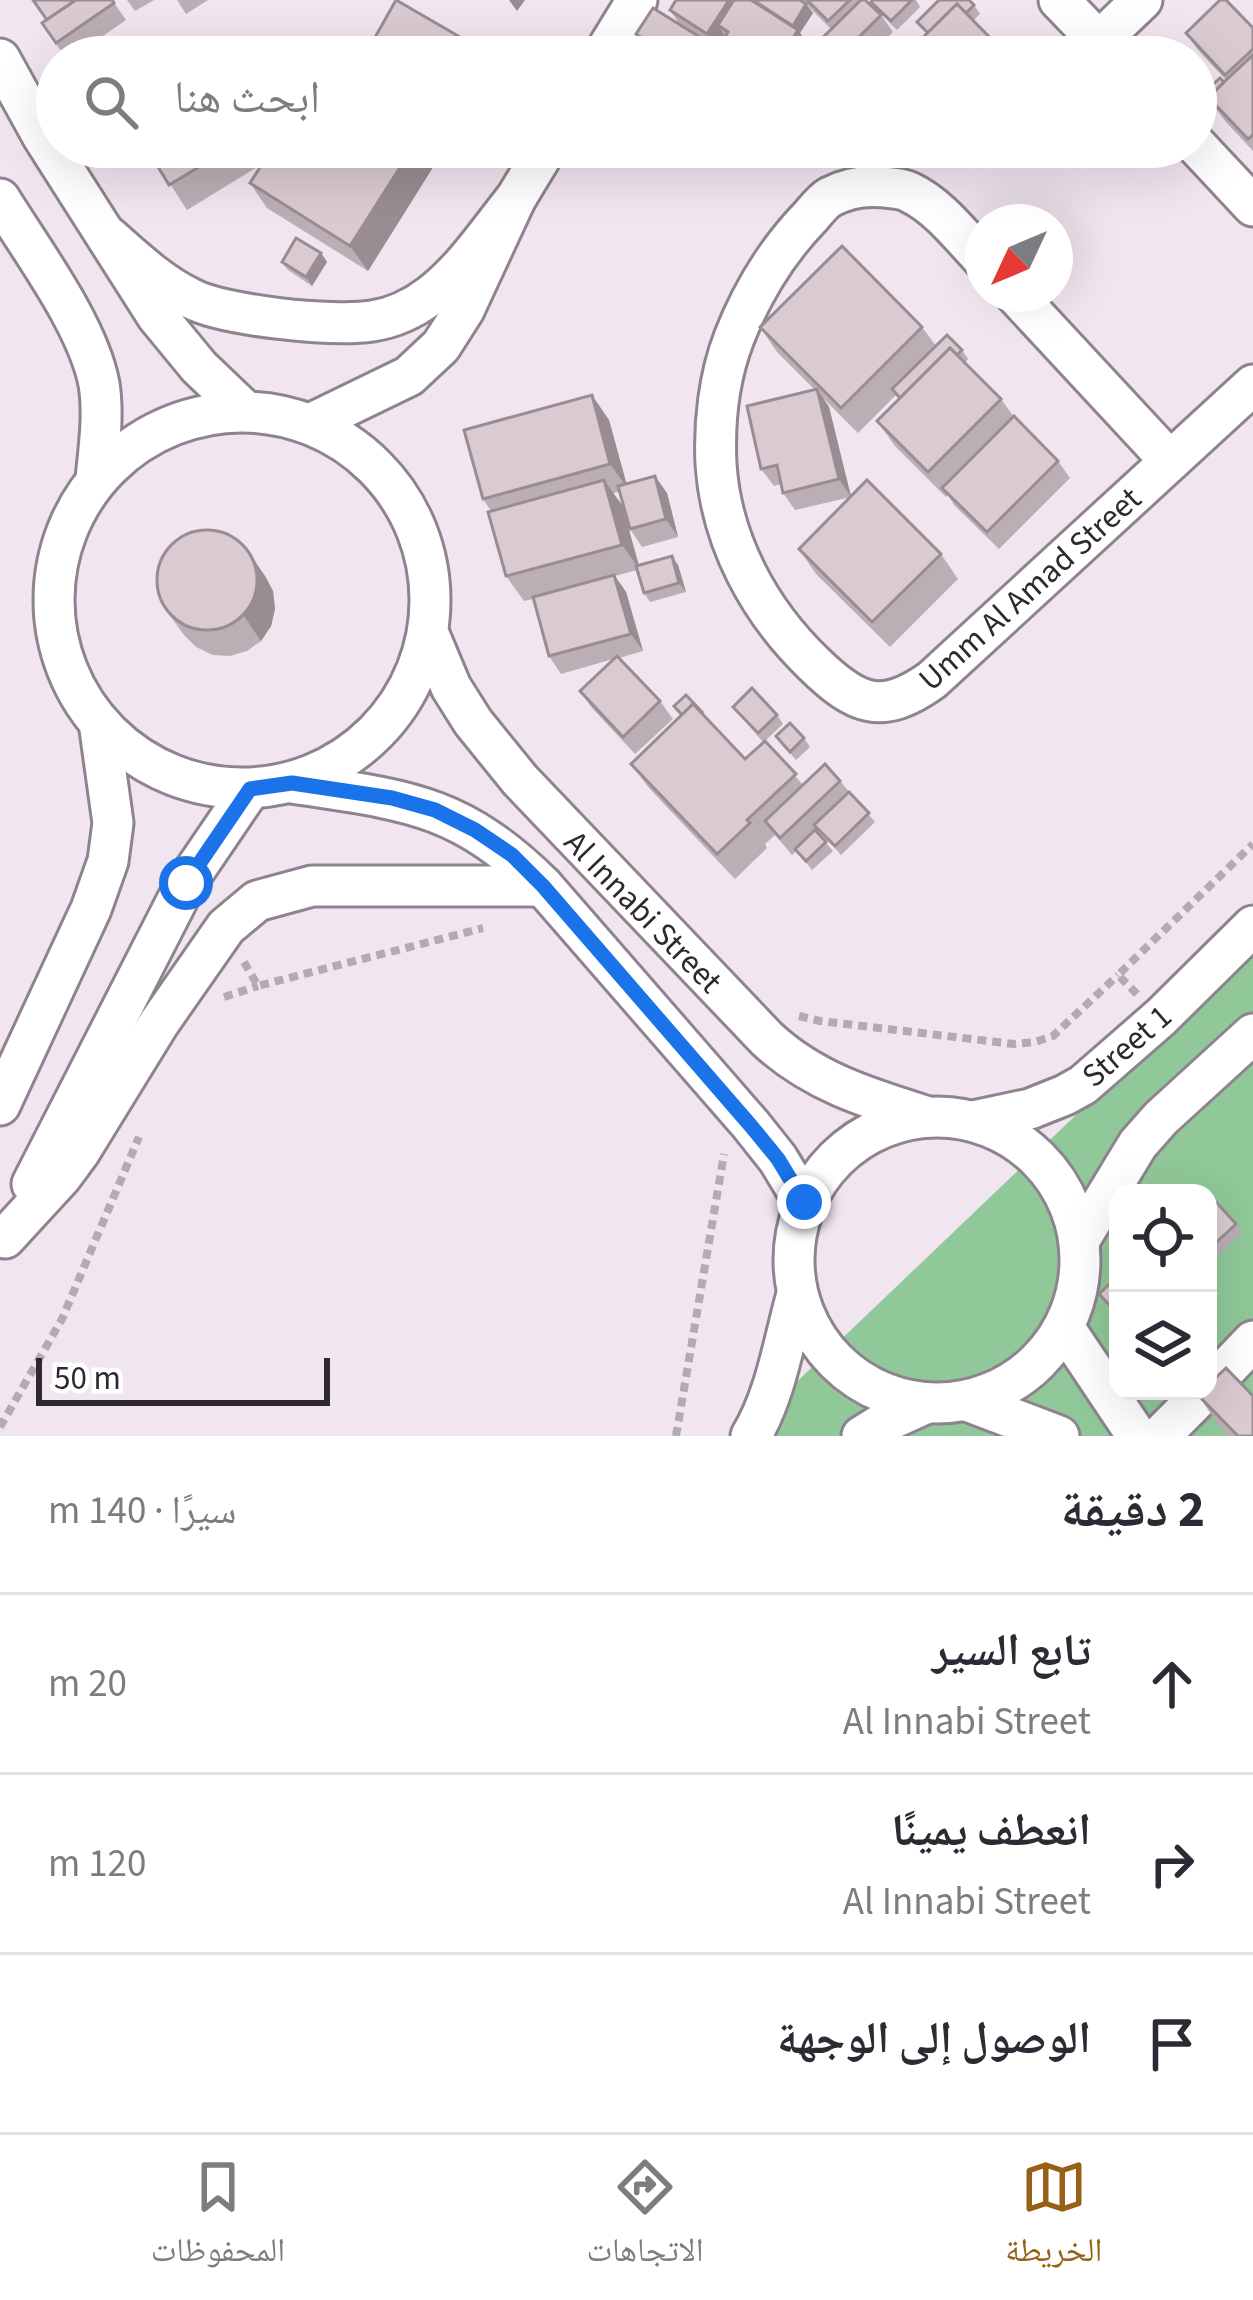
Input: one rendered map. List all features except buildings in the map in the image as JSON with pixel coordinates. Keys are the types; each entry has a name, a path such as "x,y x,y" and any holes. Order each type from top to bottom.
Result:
{"street":[{"path":"615,36 637,0"},
{"path":"1060,0 1095,36"},
{"path":"1116,36 1142,0"},
{"path":"0,59 36,123"},
{"path":"1217,167 1253,206"},
{"path":"64,168 157,316 199,367 245,411"},
{"path":"310,424 409,376 441,346 464,310 534,168"},
{"name":"Umm Al Amad Street","path":"965,240 941,214 907,190 866,185 827,198 763,274 733,341 718,402 716,465 727,526 751,585 786,637 854,697 882,703 909,696 932,680 1253,385"},
{"path":"109,237 168,286 194,301 223,310 330,322 370,321 392,316 431,296 516,198"},
{"path":"0,199 90,352 101,420 96,479"},
{"name":"Umm Al Amad Street","path":"1032,312 1170,461"},
{"path":"245,411 310,424 348,445 381,472 406,507 423,547 430,589 428,632 416,673 395,710 367,742 332,766 292,783 250,789 207,786 166,772 130,751 99,722 74,685 59,644 53,601 58,557 72,516 96,479 138,442 189,418 245,411"},
{"name":"Al Innabi Street","path":"428,632 451,687 520,780 767,1039 823,1080 925,1116"},
{"path":"0,1105 92,909 108,861 113,824 99,722"},
{"name":"Al Innabi Street","path":"292,783 392,798 435,810 512,855 724,1093 778,1159 804,1202"},
{"path":"3,1243 186,883 250,789"},
{"path":"3,1243 80,1153 159,1023 226,927 257,901 312,886 543,886"},
{"name":"Street 1","path":"973,1120 1030,1109 1083,1085 1161,1017 1253,926"},
{"path":"1079,1241 1138,1144 1253,1034"},
{"path":"925,1116 973,1120 1012,1137 1045,1165 1068,1201 1079,1241 1076,1300 1047,1353 998,1391 968,1401 927,1403 883,1393 844,1370 815,1336 797,1294 793,1247 804,1202 824,1169 853,1142 887,1124 925,1116"},
{"path":"751,1436 759,1424 797,1294"},
{"path":"1064,1327 1137,1436"},
{"path":"1217,1382 1248,1358"},
{"path":"1160,1436 1197,1400"},
{"path":"968,1401 1059,1436"},
{"path":"862,1436 927,1403"}],"path":[{"path":"205,1003 492,925"},
{"path":"226,927 257,986"},
{"path":"767,1039 793,1014 992,1042 1035,1042 1053,1036 1118,975"},
{"path":"0,1427 62,1319 140,1132"},
{"path":"676,1436 727,1141"}],"green space":[{"path":"1253,946 1253,1436 740,1436"}],"route":[{"path":"186,883 250,789 292,783 392,798 435,810 475,830 512,855 571,917 778,1159 804,1202"}]}
